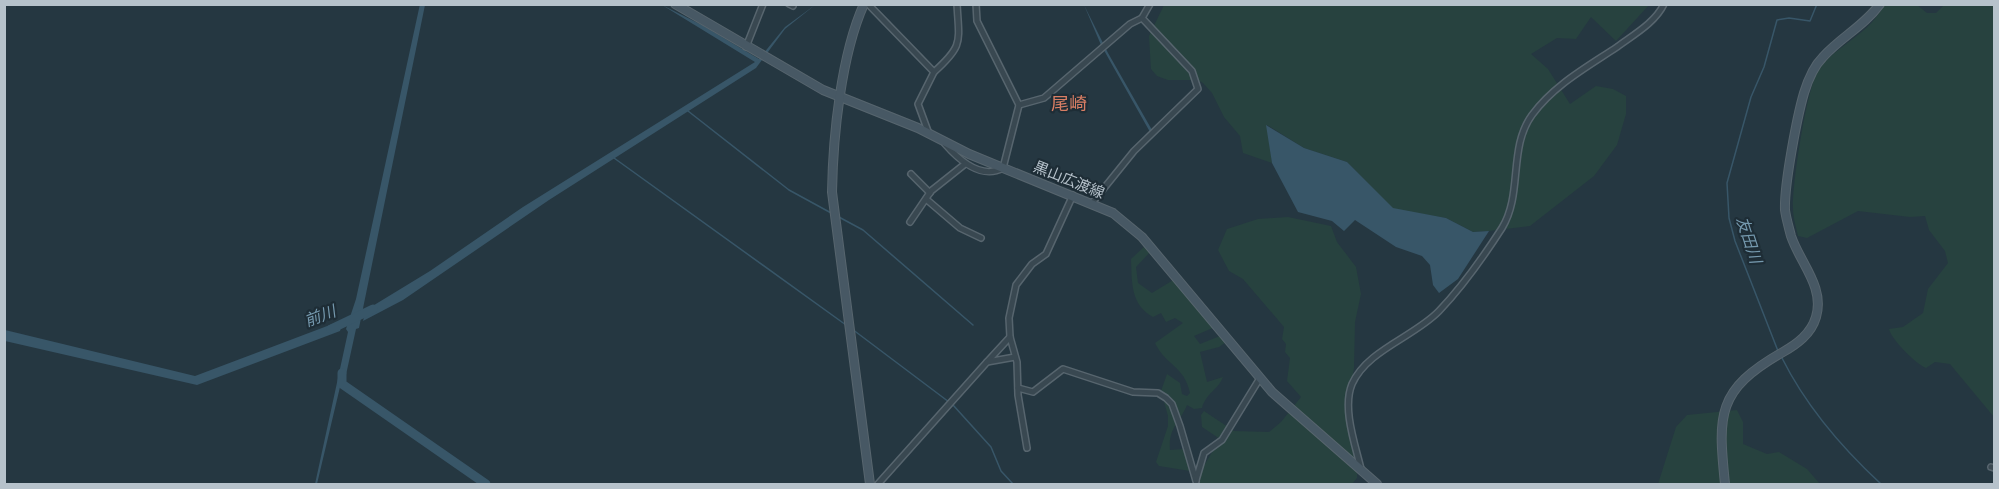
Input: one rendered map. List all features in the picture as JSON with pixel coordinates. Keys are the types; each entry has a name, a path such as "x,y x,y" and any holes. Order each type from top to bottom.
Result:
{"street":[{"name":"黒山広渡線","path":"675,4 799,78 1003,168 1092,202 1113,213 1142,237 1287,407 1377,484"},
{"path":"746,47 763,4"},
{"path":"870,484 832,192 832,165 851,40 866,4 934,72"},
{"path":"930,134 918,104 934,72 954,54 959,43 957,4"},
{"path":"942,141 965,164 985,171 1003,168 1019,105 977,21 976,4"},
{"path":"1019,105 1044,99 1130,24 1142,18 1150,4"},
{"path":"1361,470 1351,426 1349,393 1353,382 1377,356 1438,312 1502,228 1511,205 1517,154 1532,114 1556,89 1641,30 1664,4"},
{"path":"1725,484 1720,440 1723,415 1732,394 1740,382 1758,367 1797,344 1807,334 1816,316 1818,305 1815,289 1792,238 1785,209 1804,93 1823,56 1868,20 1880,4"},
{"path":"1092,202 1134,152 1198,89 1192,71 1142,18"},
{"path":"910,222 928,196 965,164"},
{"path":"911,174 928,196 960,228 981,238"},
{"path":"1027,448 1009,318 1016,285 1032,264 1046,254 1073,195"},
{"path":"878,484 1010,337"},
{"path":"987,362 1015,357"},
{"path":"1018,388 1033,392 1063,369 1133,392 1158,393 1172,404 1196,483"},
{"path":"1196,483 1204,453 1222,440 1260,378"}],"green space":[{"path":"1164,5 1649,5 1616,41 1591,17 1576,39 1557,38 1531,54 1548,69 1570,104 1596,86 1613,89 1626,96 1626,114 1617,145 1594,176 1530,226 1473,232 1446,218 1393,209 1347,162 1304,148 1267,125 1272,163 1243,153 1240,136 1224,117 1212,93 1203,83 1198,80 1168,80 1157,76 1151,69 1149,36"},
{"path":"1884,5 1917,5 1927,13 1936,13 1944,5 1994,5 1994,417 1950,364 1935,362 1926,368 1922,366 1899,345 1889,329 1903,327 1923,313 1928,289 1948,263 1945,251 1929,230 1925,216 1910,217 1858,211 1807,238 1798,236 1793,211 1793,196 1801,136 1814,79 1827,60 1871,24"},
{"path":"1288,217 1331,226 1337,242 1356,267 1361,294 1355,322 1354,368 1347,411 1357,462 1357,478 1352,484 1194,484 1194,472 1205,464 1220,439 1202,427 1201,415 1204,411 1234,431 1269,432 1281,422 1301,397 1287,381 1290,358 1285,352 1286,344 1282,339 1284,327 1243,279 1229,271 1218,250 1227,229 1258,219"},
{"path":"1145,246 1151,251 1136,267 1138,283 1152,293 1175,279 1215,327 1194,336 1200,344 1220,336 1226,342 1219,347 1200,352 1207,382 1223,377 1202,408 1194,409 1187,405 1171,436 1170,450 1184,449 1190,471 1159,466 1156,462 1168,426 1168,416 1161,391 1167,374 1180,383 1182,394 1187,396 1190,393 1184,377 1164,357 1155,343 1183,323 1175,318 1166,322 1161,313 1153,317 1145,312 1136,299 1131,259"},
{"path":"1737,410 1743,422 1743,444 1767,454 1779,452 1807,469 1820,484 1658,484 1676,427 1687,415"}],"water":[{"path":"420,4 425,5 359,328 356,329 344,384 340,387 317,484 315,484 348,332 346,329 356,299"},
{"path":"662,5 702,25 759,59 785,27 815,5 785,29 756,68 549,200 403,300 363,321 366,310 430,271 523,207 755,62"},
{"path":"1084,5 1108,53 1152,130 1150,132 1101,45"},
{"path":"1266,125 1304,148 1347,162 1393,208 1446,218 1473,232 1489,231 1458,279 1439,293 1433,285 1430,265 1422,256 1396,247 1355,220 1344,231 1332,221 1298,212 1272,163"},
{"path":"343,320 340,331 197,385 5,341 5,330 195,376"}],"waterway":[{"name":"友田川","path":"1778,351 1735,241 1729,218 1727,183 1751,97 1764,67 1777,20 1789,18 1810,21 1817,4"},
{"path":"688,111 789,190 833,214"},
{"path":"614,158 846,325"},
{"path":"837,216 863,230 973,325"},
{"name":"前川","path":"331,329 373,309"},
{"path":"852,329 949,402"},
{"name":"友田川","path":"1782,358 1813,409 1852,455 1881,484"},
{"path":"342,373 342,384 486,484"},
{"path":"953,405 991,447 1001,471 1013,484"}],"district":[{"name":"尾崎","path":"1069,104"}]}
